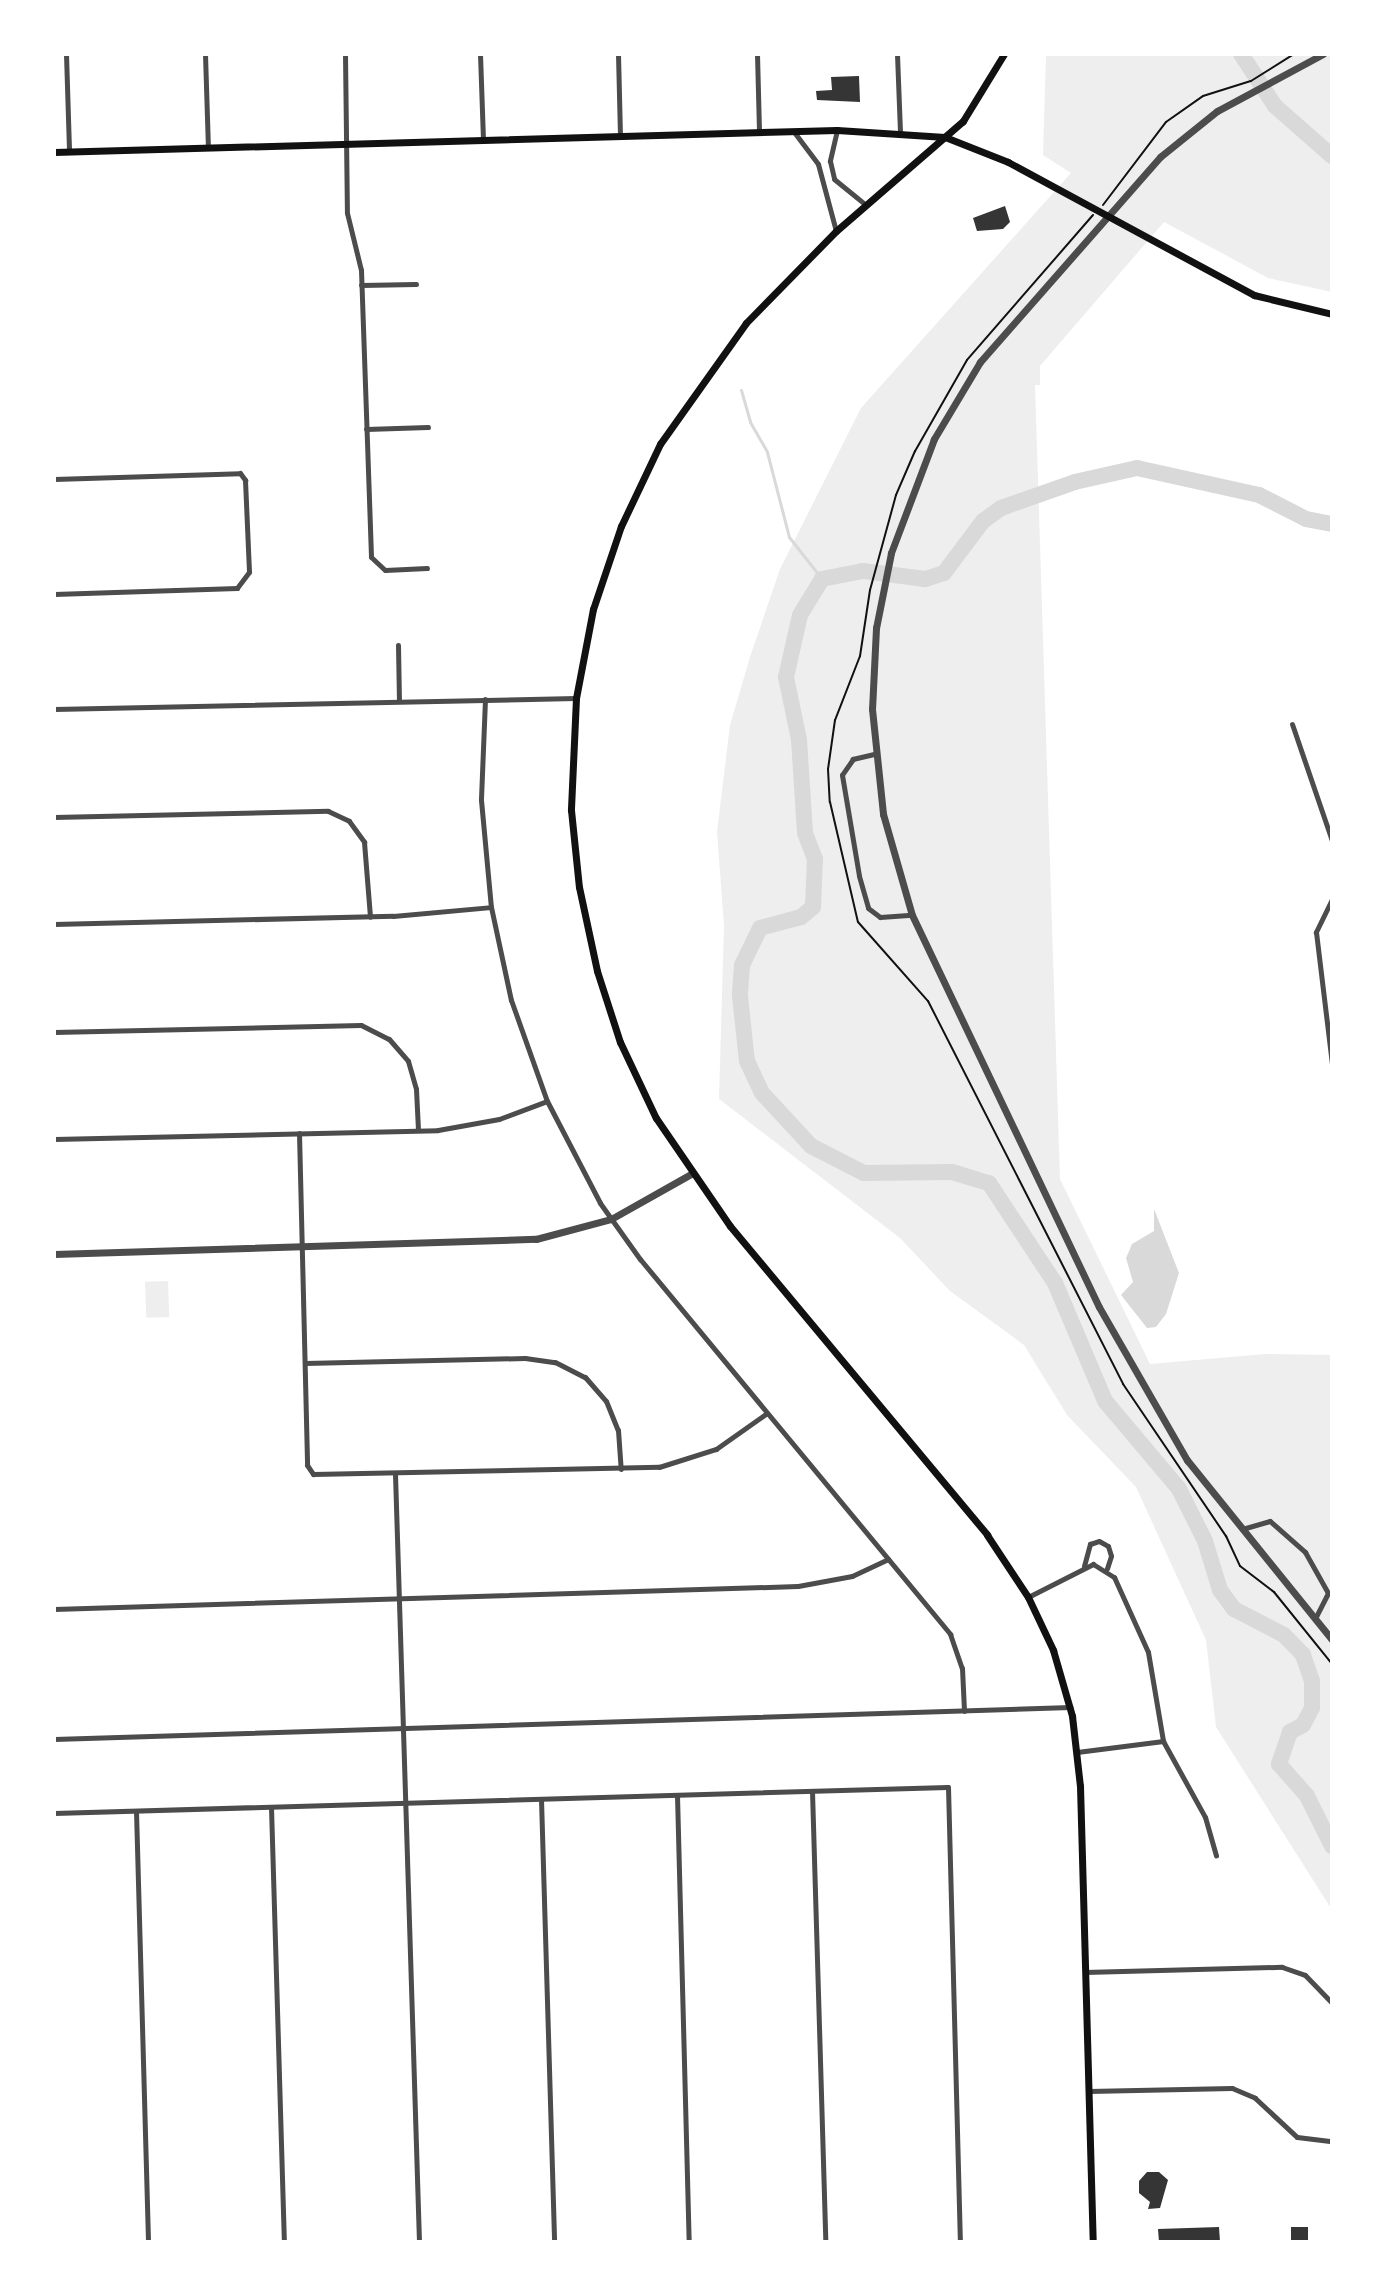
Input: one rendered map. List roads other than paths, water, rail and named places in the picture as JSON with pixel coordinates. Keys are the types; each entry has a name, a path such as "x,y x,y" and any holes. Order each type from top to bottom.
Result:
{"main road":[{"path":"1004,54 963,121 836,231 728,344 655,453 608,559 576,698 571,810 590,945 632,1069 691,1174 977,1523 1028,1597 1070,1707 1077,1752 1093,2242"},
{"path":"54,152 837,130 945,137 1008,162 1126,229 1254,295 1332,314"}],"street":[{"path":"66,54 69,152"},
{"path":"205,54 208,148"},
{"path":"345,54 347,213 361,285 373,563 385,570 427,568"},
{"path":"480,54 483,140"},
{"path":"618,54 620,136"},
{"path":"757,54 759,132"},
{"path":"897,54 900,133"},
{"path":"1323,54 1217,111 1160,157 1005,329 934,439 891,553 882,591 873,668 874,754 886,828 912,915 1138,1383 1240,1530 1332,1640"},
{"path":"837,130 830,161 834,179 866,205"},
{"path":"794,132 818,164 836,231"},
{"path":"361,285 416,284"},
{"path":"366,429 428,427"},
{"path":"54,479 242,475 248,578 233,589 54,594"},
{"path":"398,645 399,701"},
{"path":"54,709 576,698"},
{"path":"485,699 481,800 491,907 511,1000 547,1101 611,1219 954,1642 964,1711"},
{"path":"1292,724 1332,841"},
{"path":"874,754 853,759 842,775 859,876 868,908 880,917 912,915"},
{"path":"54,817 328,811 349,821 364,842 370,917"},
{"path":"1332,899 1320,916 1316,942 1332,1064"},
{"path":"54,924 370,917 491,907"},
{"path":"54,1032 361,1025 389,1039 408,1061 416,1089 418,1130"},
{"path":"54,1139 418,1130 483,1123 547,1101"},
{"path":"299,1133 311,1472 395,1474 659,1467 700,1457 767,1413"},
{"path":"54,1254 507,1242 554,1237 611,1219 691,1174"},
{"path":"1332,1202 1332,1248"},
{"path":"305,1363 525,1358 555,1362 585,1377 606,1401 618,1430 621,1469"},
{"path":"395,1474 419,2242"},
{"path":"1240,1530 1270,1521 1305,1552 1328,1593 1315,1619"},
{"path":"1084,1566 1090,1544 1099,1541 1108,1546 1111,1556 1107,1568 1148,1652 1163,1741 1205,1817 1216,1855"},
{"path":"54,1609 798,1586 852,1576 888,1559"},
{"path":"1028,1597 1084,1566 1107,1568"},
{"path":"54,1739 1070,1707"},
{"path":"1077,1752 1163,1741"},
{"path":"54,1813 948,1787 960,2242"},
{"path":"812,1791 825,2242"},
{"path":"677,1795 689,2242"},
{"path":"541,1799 554,2242"},
{"path":"271,1807 284,2242"},
{"path":"136,1811 148,2242"},
{"path":"1085,1972 1282,1967 1305,1975 1332,2003"},
{"path":"1089,2091 1232,2088 1255,2098 1297,2137 1332,2141"}],"waterway":[{"path":"1241,54 1275,106 1332,156"},
{"path":"741,390 750,422 767,452 789,537 822,579"},
{"path":"1332,524 1306,519 1259,495 1137,468 1075,482 1001,508 983,521 944,573 925,579 863,571 822,579 800,615 786,677 799,740 805,833 815,859 813,907 801,917 760,928 742,965 740,996 747,1061 762,1093 811,1146 864,1173 952,1172 989,1183 1055,1283 1105,1401 1179,1489 1205,1541 1220,1590 1234,1609 1284,1635 1303,1655 1312,1681 1312,1708 1303,1725 1290,1732 1279,1764 1307,1796 1332,1846"}]}
